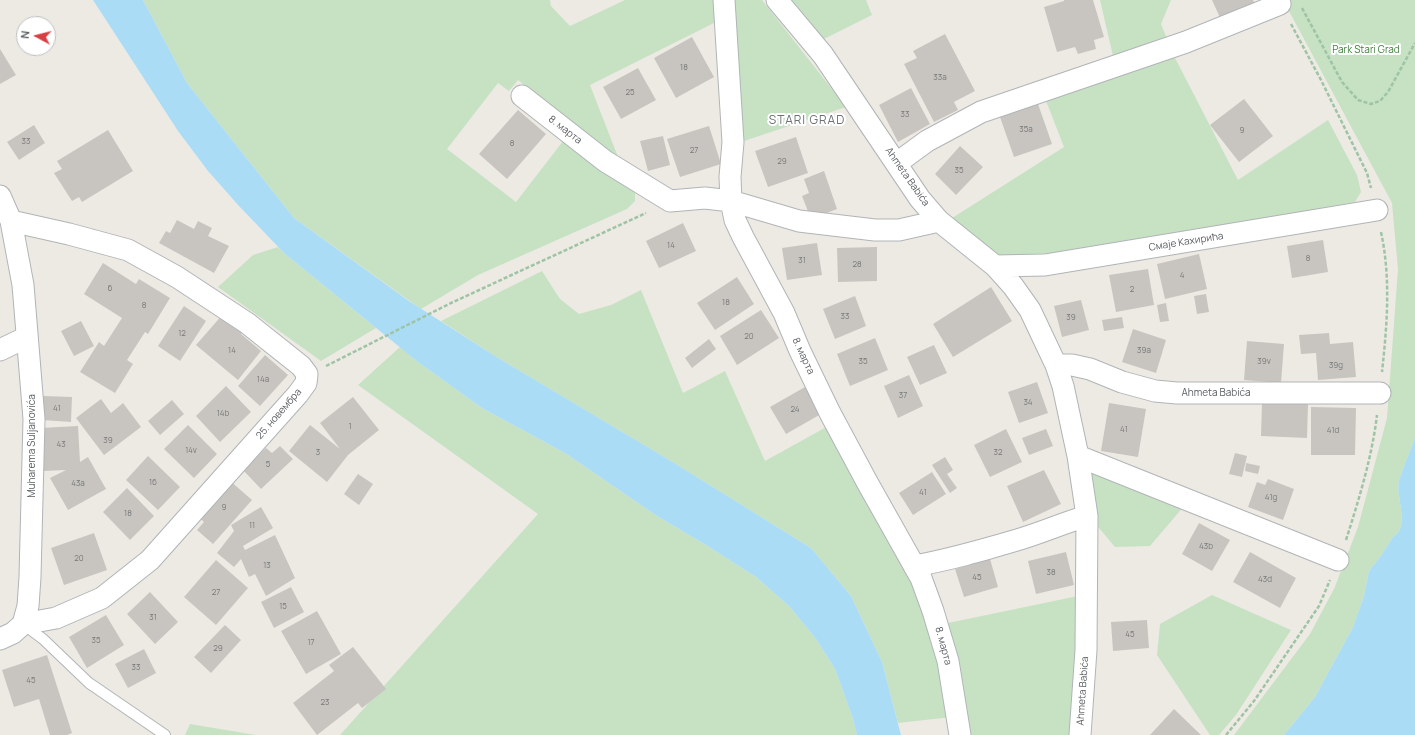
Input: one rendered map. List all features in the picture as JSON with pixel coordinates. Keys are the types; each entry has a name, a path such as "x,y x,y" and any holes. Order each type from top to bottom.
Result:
{"street":[{"path":"724,0 733,142 730,178 731,201"},
{"name":"Ahmeta Babića","path":"777,0 823,55 920,199 939,221 995,266 1013,286 1030,310 1056,365 1063,386 1078,456 1087,516 1086,650 1080,735"},
{"path":"897,163 927,141 981,112 1186,42 1280,4"},
{"name":"8. марта","path":"522,96 605,161 670,201"},
{"name":"Muharema Suljanovića","path":"0,196 12,221 23,285 34,419 30,577 28,606 23,624"},
{"path":"670,201 705,198 731,201 800,221 875,230 899,230 939,221"},
{"name":"8. марта","path":"731,201 735,220 784,313 800,351 830,413 921,578 933,611 948,661 960,735"},
{"name":"Смaје Кахирића","path":"995,266 1045,265 1377,210"},
{"name":"25. новембра","path":"12,221 69,234 128,250 177,276 247,323 301,366 307,374 306,383 298,394 150,560 102,598 56,618 23,624"},
{"path":"0,350 27,337"},
{"name":"Ahmeta Babića","path":"1056,365 1072,365 1090,369 1122,382 1155,391 1177,393 1380,393"},
{"path":"1078,456 1338,560"},
{"path":"914,566 940,562 1019,539 1087,516"},
{"path":"0,639 13,633 23,624"}],"lane":[{"path":"23,624 43,639 89,684 165,735"}],"path":[{"path":"1302,7 1342,82 1358,100 1371,104 1380,101 1388,92 1415,43"},
{"path":"344,357 451,303 670,201"}],"green space":[{"path":"143,0 550,0 551,6 570,26 625,0 715,0 716,22 590,85 618,157 565,118 518,80 509,91 498,83 447,149 516,202 567,136 635,189 635,201 627,209 478,275 421,309 294,218 187,83"},
{"path":"731,0 762,0 846,107 741,142"},
{"path":"790,0 866,0 872,15 822,40"},
{"path":"1100,0 1171,0 1161,24 1174,56 1238,180 1328,120 1357,175 1361,192 1355,202 1071,254 1012,260 997,255 949,220 1064,147 1039,83 1113,56"},
{"name":"Park Stari Grad","path":"1283,0 1415,0 1415,438 1402,470 1398,487 1402,519 1401,526 1369,571 1364,596 1353,627 1315,697 1284,735 1234,735 1310,634 1334,589 1358,527 1387,418 1398,269 1392,203"},
{"path":"278,247 376,328 321,361 218,287 253,255"},
{"path":"542,271 560,299 579,314 611,305 641,290 683,393 725,371 765,461 830,425 916,585 929,627 952,717 898,723 882,662 851,596 811,548 671,461 495,356 441,321"},
{"path":"400,347 418,362 482,408 565,453 657,516 756,577 790,607 816,639 835,669 853,719 857,735 340,735 538,514 358,385"},
{"path":"1088,471 1185,505 1150,546 1115,547 1094,522"},
{"path":"1212,595 1291,630 1236,715 1219,735 1210,735 1157,655 1160,624"},
{"path":"1078,596 1073,735 968,735 948,623"},
{"path":"190,724 256,735 185,735"}],"water":[{"path":"93,0 143,0 187,83 294,218 409,301 495,356 671,461 811,548 851,596 882,662 901,735 857,735 853,719 835,669 816,639 790,607 756,577 657,516 565,453 482,408 418,362 285,254 208,171 178,131"},
{"path":"1415,438 1415,735 1284,735 1315,697 1353,627 1364,596 1369,571 1401,526 1402,519 1398,487 1402,470"}],"building":[{"path":"1064,0 1093,0 1104,37 1094,40 1096,49 1078,54 1075,47 1057,52 1044,7"},
{"path":"1212,0 1253,0 1256,6 1222,22"},
{"path":"945,34 975,91 954,102 958,110 934,122 904,64 917,58 913,51"},
{"path":"692,37 714,77 676,98 654,58"},
{"path":"0,49 16,75 0,84"},
{"path":"638,68 656,100 621,119 603,87"},
{"path":"911,88 930,124 898,142 879,105"},
{"path":"1244,99 1273,136 1239,162 1210,125"},
{"path":"1038,104 1052,144 1014,157 1000,117"},
{"path":"518,110 546,134 507,179 479,154"},
{"path":"34,125 45,143 19,160 7,142"},
{"path":"709,126 721,164 680,177 667,139"},
{"path":"108,130 133,171 82,202 79,197 72,201 54,173 62,169 57,161"},
{"path":"663,136 670,165 648,171 640,141"},
{"path":"796,137 808,173 768,187 755,151"},
{"path":"960,146 983,167 956,195 935,174"},
{"path":"824,171 837,209 811,219 802,196 809,193 804,179"},
{"path":"177,220 194,229 198,221 212,228 208,236 229,246 214,273 159,243 166,231 170,233"},
{"path":"683,223 696,251 659,268 646,241"},
{"path":"1323,240 1328,272 1292,278 1287,246"},
{"path":"817,243 822,275 787,280 782,248"},
{"path":"877,247 877,281 838,282 837,248"},
{"path":"1199,254 1207,289 1165,299 1157,264"},
{"path":"103,263 136,284 139,279 170,298 148,334 145,332 127,360 133,364 115,393 80,372 99,342 104,346 122,318 84,294"},
{"path":"1148,269 1154,305 1116,312 1109,275"},
{"path":"737,277 754,304 715,330 697,303"},
{"path":"991,287 1012,321 953,357 933,324"},
{"path":"1206,294 1209,312 1197,314 1194,296"},
{"path":"855,296 866,326 835,339 823,309"},
{"path":"1081,300 1089,330 1062,337 1054,306"},
{"path":"1166,303 1169,321 1160,322 1157,305"},
{"path":"184,306 206,321 180,361 158,346"},
{"path":"761,310 779,338 737,365 720,336"},
{"path":"224,313 244,330 241,334 261,351 238,380 196,345"},
{"path":"1122,317 1124,328 1104,331 1102,320"},
{"path":"81,321 94,346 74,356 61,331"},
{"path":"1133,329 1166,340 1156,373 1122,362"},
{"path":"1329,333 1330,344 1353,342 1356,377 1318,380 1316,353 1301,354 1299,335"},
{"path":"875,338 888,370 850,386 837,354"},
{"path":"709,339 716,349 692,368 685,358"},
{"path":"1247,341 1284,344 1281,383 1244,380"},
{"path":"934,345 947,373 920,385 907,357"},
{"path":"265,355 288,375 260,406 238,386"},
{"path":"909,375 923,406 898,418 884,386"},
{"path":"1037,382 1048,413 1019,423 1008,392"},
{"path":"226,386 251,412 220,442 196,416"},
{"path":"805,387 821,414 786,434 770,407"},
{"path":"43,396 72,397 71,422 42,420"},
{"path":"353,397 379,430 348,455 327,482 289,451 310,425 340,449 320,423"},
{"path":"101,399 111,413 123,403 141,427 104,455 76,418"},
{"path":"172,400 184,414 160,435 148,421"},
{"path":"1109,403 1146,409 1138,457 1101,451"},
{"path":"1262,403 1308,404 1307,438 1261,436"},
{"path":"1311,407 1356,408 1355,455 1311,455"},
{"path":"188,425 217,454 194,478 164,449"},
{"path":"78,426 80,462 88,457 106,489 68,510 50,478 66,470 43,471 41,428"},
{"path":"1006,429 1022,462 990,477 974,445"},
{"path":"1046,429 1053,446 1029,455 1022,438"},
{"path":"280,446 293,459 261,489 243,470 266,448 272,453"},
{"path":"1235,453 1247,456 1242,477 1229,474"},
{"path":"148,456 180,487 158,510 126,480"},
{"path":"945,457 953,470 947,474 957,488 950,493 932,465"},
{"path":"1246,463 1260,466 1258,474 1245,471"},
{"path":"1044,470 1061,504 1023,522 1007,486"},
{"path":"932,472 946,494 913,515 899,493"},
{"path":"358,474 373,484 359,505 344,494"},
{"path":"228,479 252,500 213,544 197,530 204,522 196,515"},
{"path":"1268,479 1294,489 1283,520 1248,507 1257,482 1265,485"},
{"path":"127,488 154,516 130,540 103,512"},
{"path":"261,507 273,528 243,546 245,550 275,535 295,578 266,596 255,574 249,577 241,559 234,567 217,553 234,531 231,525"},
{"path":"1199,523 1230,540 1212,571 1182,554"},
{"path":"94,533 107,570 64,585 51,548"},
{"path":"1066,552 1074,585 1036,594 1028,561"},
{"path":"1250,552 1296,578 1280,608 1233,582"},
{"path":"990,559 998,587 964,597 955,569"},
{"path":"216,560 248,588 216,625 184,597"},
{"path":"291,587 304,612 274,628 261,602"},
{"path":"150,592 178,622 155,644 127,614"},
{"path":"317,611 341,654 306,674 281,631"},
{"path":"106,615 124,645 87,668 69,637"},
{"path":"1147,620 1149,648 1113,651 1111,622"},
{"path":"225,625 241,640 211,673 194,657"},
{"path":"353,647 386,689 362,708 358,703 317,735 293,703 334,671 329,665"},
{"path":"144,649 156,673 128,688 115,664"},
{"path":"47,655 72,733 67,735 50,735 39,699 14,707 2,670"},
{"path":"1174,709 1201,735 1150,735"}],"district":[{"name":"STARI GRAD","path":"807,121"}]}
